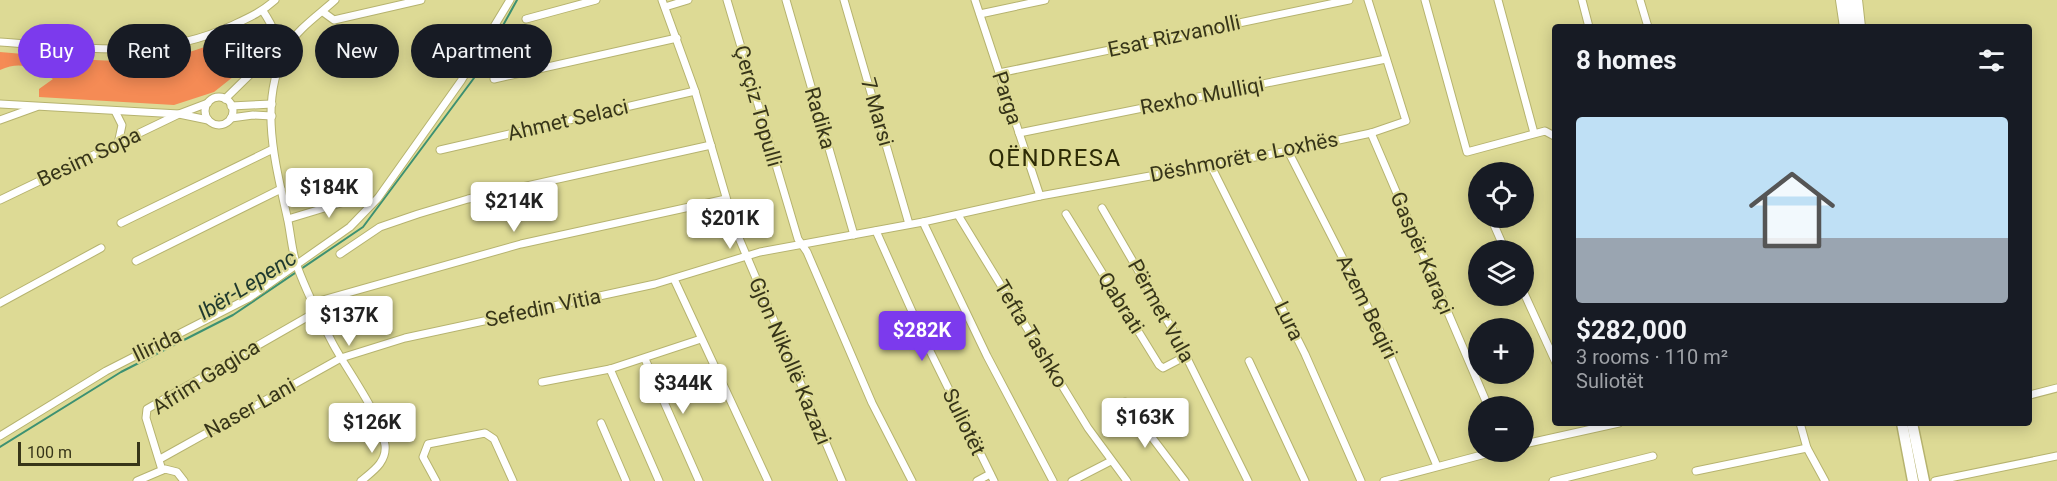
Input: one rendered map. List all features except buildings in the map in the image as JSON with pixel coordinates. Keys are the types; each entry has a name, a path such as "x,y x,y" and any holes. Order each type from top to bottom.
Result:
{"highway":[{"path":"1843,0 1847,24"},
{"path":"1855,0 1858,24"}],"main road":[{"path":"1911,426 1913,481"},
{"path":"1912,426 1924,481"}],"street":[{"path":"0,42 123,49 164,48 204,38 263,11 275,0"},
{"path":"335,0 288,46 280,63 272,104 273,149 297,265 316,312 362,392 385,446 383,461 361,481"},
{"path":"323,12 334,20 421,0"},
{"name":"Ilirida","path":"0,436 106,371 242,302 350,227 378,198 479,56 510,0"},
{"path":"526,19 596,0"},
{"path":"663,4 688,0"},
{"name":"Çerçiz Topulli","path":"727,0 797,236 872,403 912,481"},
{"name":"Radika","path":"786,0 854,235"},
{"name":"7 Marsi","path":"844,0 909,224"},
{"name":"Parga","path":"975,0 1040,196"},
{"path":"980,15 1045,0"},
{"name":"Esat Rizvanolli","path":"999,73 1349,0"},
{"name":"Dëshmorët e Loxhës","path":"745,255 923,222 1040,196 1288,151 1406,122 1368,0"},
{"path":"1425,0 1467,152 1534,133 1545,131 1552,135"},
{"path":"1498,0 1534,133"},
{"path":"1582,0 1588,24"},
{"path":"1641,0 1647,24"},
{"name":"Gjon Nikollë Kazazi","path":"663,4 695,91 726,199 745,255 842,481"},
{"path":"231,118 231,106 225,99 273,52 276,41 274,30 263,11"},
{"path":"494,79 677,38"},
{"name":"Rexho Mulliqi","path":"1019,133 1386,59"},
{"name":"Ahmet Selaci","path":"440,150 695,91"},
{"name":"Besim Sopa","path":"0,200 179,114 216,98 225,99"},
{"path":"208,103 205,112 208,120"},
{"name":"Besim Sopa","path":"0,104 179,114 220,125 231,118 253,114 272,116"},
{"path":"231,106 272,104"},
{"path":"0,120 39,106"},
{"path":"115,111 122,125 118,144"},
{"name":"Gaspër Karaçi","path":"1371,132 1484,396"},
{"path":"340,254 380,227 468,199 711,145"},
{"path":"121,224 273,149"},
{"name":"Azem Beqiri","path":"1288,151 1379,329 1437,466"},
{"name":"Lura","path":"1210,164 1305,354 1360,481"},
{"path":"136,261 280,189"},
{"path":"288,219 364,196"},
{"path":"312,303 521,244 726,199"},
{"name":"Përmet Vula","path":"1102,208 1186,356 1248,481"},
{"name":"Tefta Tashko","path":"958,214 1088,428 1127,481"},
{"name":"Qabrati","path":"1066,214 1159,365 1163,368 1186,356"},
{"path":"923,222 983,348 1053,481"},
{"name":"Suliotët","path":"876,231 994,481"},
{"path":"0,303 101,248"},
{"name":"Sefedin Vitia","path":"341,358 450,327 674,279 745,255"},
{"path":"674,279 768,481"},
{"path":"1530,306 1552,354"},
{"name":"Afrim Gagica","path":"162,470 146,418 147,409 316,312"},
{"path":"542,382 610,369 701,339"},
{"name":"Naser Lani","path":"159,459 341,358"},
{"path":"645,359 699,481"},
{"path":"1249,361 1305,481"},
{"path":"610,369 659,481"},
{"path":"2032,394 2057,388"},
{"path":"1125,402 1185,481"},
{"path":"601,423 626,481"},
{"path":"1584,426 1586,431"},
{"path":"1534,442 1607,426"},
{"path":"1801,426 1807,448 1825,481"},
{"path":"436,481 423,456 428,444 485,433 494,439 513,481"},
{"path":"1696,471 1807,448"},
{"path":"1553,481 1565,480 1653,456"},
{"path":"1935,481 2057,456"},
{"path":"1384,481 1468,458"},
{"path":"1072,481 1111,461"},
{"path":"137,481 162,470 177,472 184,481"},
{"path":"977,481 990,474"}],"shaded area":[{"path":"203,48 203,78 232,78 214,92 174,105 39,97 39,89 53,79 51,78 95,78 95,60 107,61 107,78 191,78 191,51"},
{"path":"0,52 18,54 18,66 0,70"}],"waterway":[{"name":"Ibër-Lepenc","path":"0,447 121,372 233,315 363,227 474,78 517,0"}],"district":[{"name":"QËNDRESA","path":"1055,158"}]}
